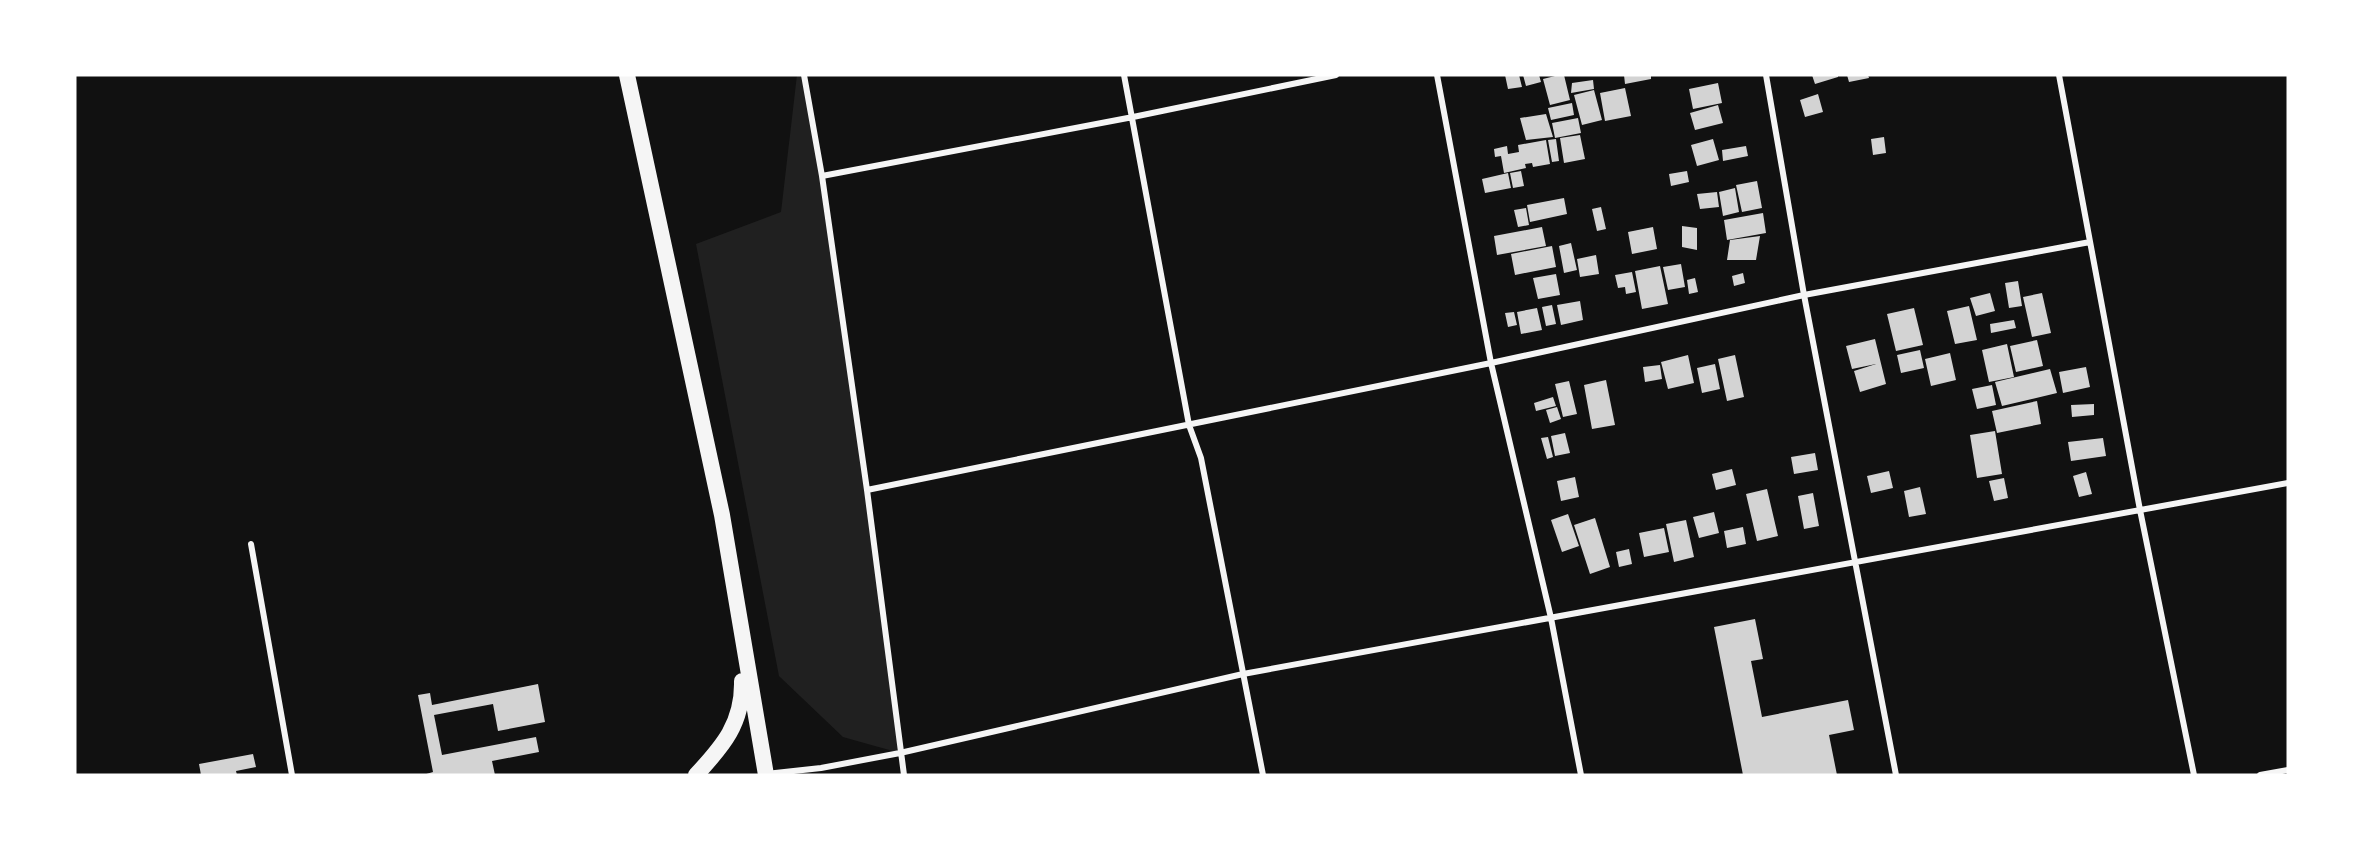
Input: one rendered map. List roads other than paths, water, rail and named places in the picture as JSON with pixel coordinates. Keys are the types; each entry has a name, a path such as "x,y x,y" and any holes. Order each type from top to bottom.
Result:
{"highway":[{"path":"627,75 722,514 764,775"},
{"path":"696,775 714,755 733,727 742,700 740,632"}],"street":[{"path":"804,75 822,176 867,490 904,775"},
{"path":"1124,75 1189,424 1201,458 1263,775"},
{"path":"822,176 1133,117 1336,75"},
{"path":"1437,75 1491,363 1551,618 1581,775"},
{"path":"1766,75 1804,295 1896,775"},
{"path":"2059,75 2140,510 2194,775"},
{"path":"867,490 1491,363 1804,295 2090,243"},
{"path":"764,775 821,768 900,753 1243,674 2288,483"},
{"path":"251,544 292,775"},
{"path":"2260,775 2288,770"}]}
